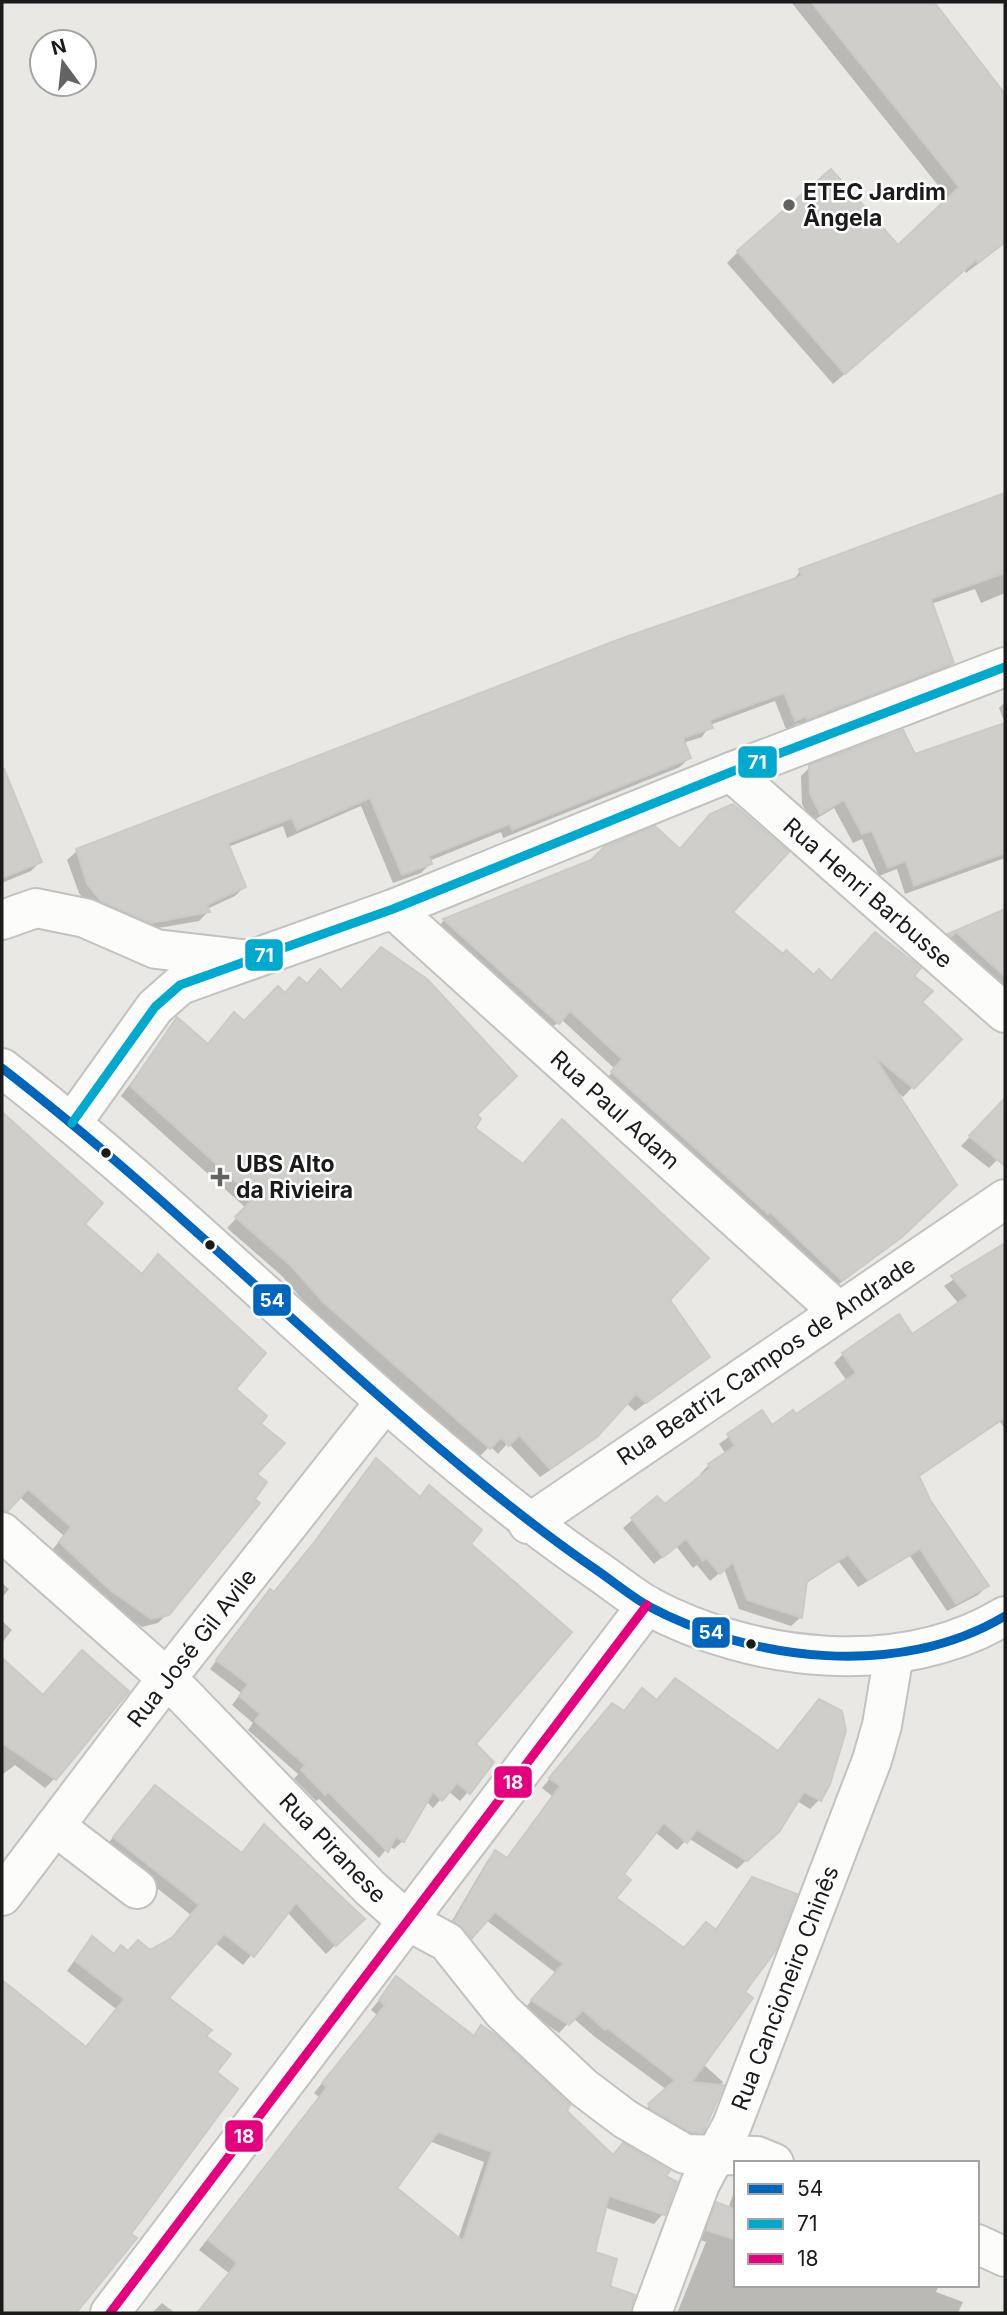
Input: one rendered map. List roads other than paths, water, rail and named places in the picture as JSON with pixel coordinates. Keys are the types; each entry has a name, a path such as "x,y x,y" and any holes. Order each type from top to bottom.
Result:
{"street":[{"path":"72,1123 155,1007 180,985 393,909 731,772 1005,667"},
{"name":"Rua Henri Barbusse","path":"731,772 1005,1013"},
{"path":"2,920 36,908 85,918 156,949 251,960"},
{"name":"Rua Paul Adam","path":"393,909 838,1311"},
{"path":"2,1068 72,1123 385,1402 528,1524 648,1605 711,1633 772,1650 816,1656 894,1654 954,1637 1005,1616"},
{"name":"Rua Beatriz Campos de Andrade","path":"528,1524 1005,1199"},
{"name":"Rua José Gil Avile","path":"2,1896 167,1678 385,1402"},
{"name":"Rua Piranese","path":"2,1532 167,1678 406,1920 447,1942 502,2011 601,2102 654,2138 685,2154 757,2156 770,2161"},
{"path":"110,2313 648,1605"},
{"name":"Rua Cancioneiro Chinês","path":"652,2313 672,2253 714,2155 732,2125 873,1760 894,1654"},
{"path":"55,1826 137,1889"},
{"path":"979,2246 1005,2257"}],"place":[{"name":"ETEC Jardim Ângela","path":"789,205"},
{"name":"UBS Alto da Rivieira","path":"220,1177"}]}
